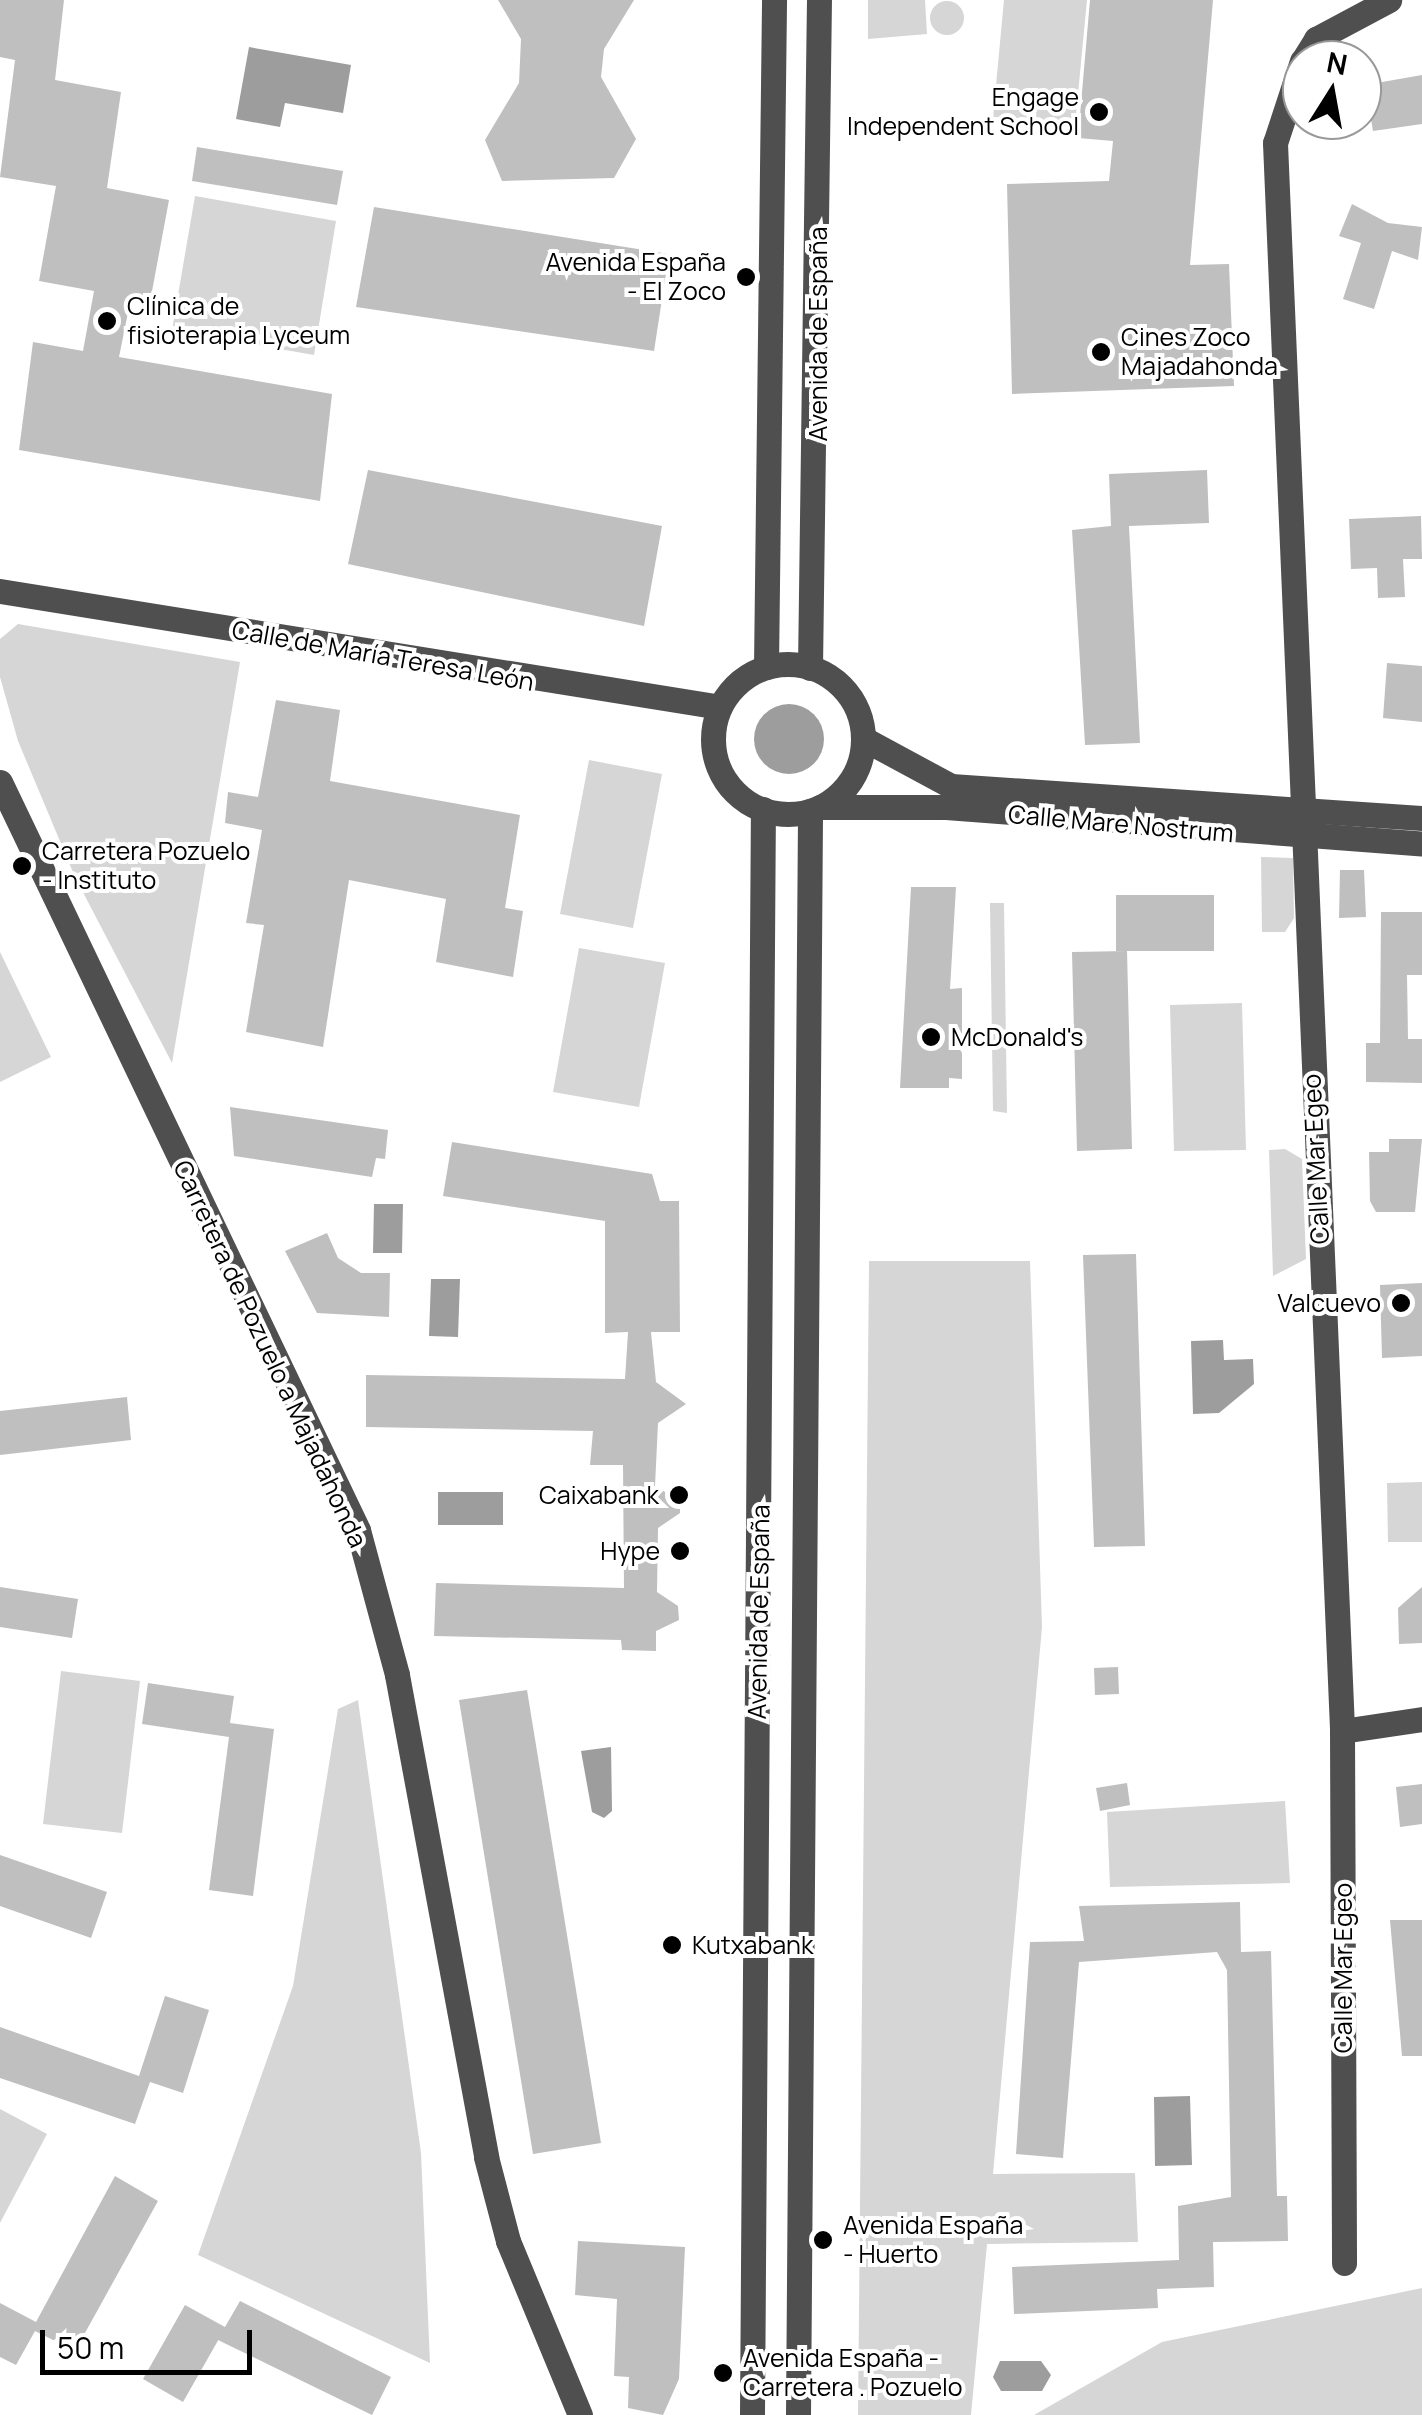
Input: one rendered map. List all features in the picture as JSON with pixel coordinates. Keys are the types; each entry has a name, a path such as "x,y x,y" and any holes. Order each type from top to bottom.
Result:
{"street":[{"name":"Avenida de España","path":"766,667 774,0"},
{"name":"Avenida de España","path":"810,668 819,0"},
{"name":"Calle Mar Egeo","path":"1315,40 1388,0"},
{"name":"Calle Mar Egeo","path":"1282,121 1275,143 1300,809 1342,1731 1344,2263"},
{"name":"Calle de María Teresa León","path":"0,588 720,707"},
{"path":"766,667 810,668 848,694 864,739 852,779 815,809 762,810 719,767 720,707 766,667"},
{"path":"864,739 927,770 948,796"},
{"name":"Carretera de Pozuelo a Majadahonda","path":"0,782 358,1530 401,1693 486,2158 514,2258 580,2415"},
{"name":"Calle Mare Nostrum","path":"948,796 1302,839 1422,844"},
{"name":"Calle Mare Nostrum","path":"815,809 948,796 1300,809 1422,818"},
{"name":"Avenida de España","path":"798,2415 815,809"},
{"name":"Avenida de España","path":"752,2415 762,810"},
{"path":"1342,1731 1422,1719"}],"shaded area":[{"path":"868,0 925,0 927,34 868,39"},
{"path":"1004,0 1087,0 1075,125 993,117"},
{"path":"947,1 959,6 964,18 959,30 947,35 935,30 930,18 935,6"},
{"path":"249,47 351,65 343,113 285,103 280,127 236,119"},
{"path":"195,196 336,221 314,355 172,330"},
{"path":"18,624 240,662 172,1063 75,877 18,741 0,677 0,639"},
{"path":"789,704 814,714 824,739 814,764 789,774 764,764 754,739 764,714"},
{"path":"589,760 662,774 633,928 560,914"},
{"path":"1261,857 1293,858 1294,918 1285,932 1262,932"},
{"path":"990,903 1004,903 1007,1113 993,1111"},
{"path":"579,948 665,963 639,1107 553,1092"},
{"path":"0,952 51,1057 0,1082"},
{"path":"1242,1003 1246,1150 1174,1151 1170,1005"},
{"path":"1285,1149 1302,1159 1306,1259 1273,1276 1269,1150"},
{"path":"374,1204 403,1204 402,1253 373,1253"},
{"path":"869,1261 1030,1261 1042,1627 993,2174 1135,2173 1138,2242 987,2244 971,2415 858,2415"},
{"path":"431,1279 460,1279 458,1337 429,1336"},
{"path":"1223,1340 1224,1360 1253,1359 1254,1384 1219,1413 1193,1414 1191,1341"},
{"path":"1422,1482 1422,1542 1388,1542 1387,1483"},
{"path":"438,1492 503,1492 503,1525 438,1525"},
{"path":"61,1671 140,1681 122,1833 43,1824"},
{"path":"358,1700 421,2153 430,2363 198,2255 293,1986 338,1709"},
{"path":"611,1747 612,1811 604,1818 592,1812 581,1751"},
{"path":"1285,1801 1290,1883 1110,1887 1107,1812"},
{"path":"1190,2096 1192,2165 1155,2166 1154,2097"},
{"path":"0,2109 47,2134 0,2223"},
{"path":"1422,2288 1422,2415 1034,2415 1162,2342"},
{"path":"1000,2361 1041,2361 1051,2375 1042,2391 1001,2391 993,2377"}],"building":[{"path":"0,0 64,0 55,80 121,92 107,188 169,200 150,302 131,298 119,357 332,394 320,501 19,450 33,342 83,351 94,291 39,281 56,186 0,177 15,60 0,57"},
{"path":"498,0 634,0 604,49 601,77 636,139 614,178 502,181 485,140 519,83 521,39"},
{"path":"1090,0 1213,0 1190,265 1229,264 1234,386 1012,394 1007,184 1109,181 1113,141 1078,138"},
{"path":"1422,75 1422,124 1382,130 1382,82"},
{"path":"197,147 343,171 337,205 192,181"},
{"path":"1352,204 1388,223 1422,227 1418,260 1392,251 1374,309 1343,299 1361,243 1339,236"},
{"path":"374,207 669,254 654,351 356,307"},
{"path":"368,470 662,526 644,626 348,564"},
{"path":"1207,470 1209,523 1129,526 1140,743 1085,745 1072,530 1111,526 1109,474"},
{"path":"1421,516 1422,559 1403,559 1405,597 1378,598 1377,568 1351,569 1349,519"},
{"path":"1387,663 1422,666 1422,722 1383,718"},
{"path":"276,700 340,710 330,781 520,815 505,908 523,911 513,977 436,962 446,899 349,880 323,1047 246,1032 264,925 246,923 262,830 225,823 228,792 258,797"},
{"path":"1340,870 1364,870 1366,917 1339,918"},
{"name":"McDonald's","path":"911,887 956,887 950,989 962,988 962,1079 949,1078 949,1088 900,1088"},
{"path":"1116,895 1214,895 1214,951 1116,951"},
{"path":"1381,912 1422,912 1422,975 1407,975 1408,1039 1422,1039 1422,1083 1366,1082 1366,1043 1380,1043"},
{"path":"1127,951 1132,1149 1077,1151 1072,952"},
{"path":"230,1107 388,1130 385,1159 376,1158 372,1177 234,1156"},
{"path":"1389,1139 1422,1139 1415,1212 1376,1212 1370,1201 1369,1152 1389,1152"},
{"path":"452,1142 652,1174 660,1201 679,1201 680,1332 651,1332 656,1382 686,1404 658,1423 655,1486 680,1501 680,1513 658,1528 657,1592 678,1606 679,1620 656,1631 656,1651 622,1650 621,1640 434,1636 436,1583 624,1588 623,1465 590,1465 593,1431 366,1427 366,1375 625,1379 628,1332 605,1333 605,1221 443,1196"},
{"path":"327,1233 338,1258 361,1273 390,1273 389,1317 317,1313 285,1251"},
{"path":"1136,1254 1145,1546 1094,1547 1083,1255"},
{"name":"Valcuevo","path":"1422,1283 1422,1356 1382,1358 1380,1285"},
{"path":"127,1397 131,1440 0,1455 0,1411"},
{"path":"0,1587 78,1599 72,1638 0,1627"},
{"path":"1422,1587 1422,1643 1399,1644 1398,1608"},
{"path":"1118,1667 1119,1694 1095,1695 1094,1668"},
{"path":"148,1683 234,1696 230,1723 274,1729 253,1896 209,1890 229,1737 142,1724"},
{"path":"527,1690 601,2143 533,2154 459,1700"},
{"path":"1127,1783 1130,1805 1100,1811 1096,1788"},
{"path":"1422,1784 1422,1824 1400,1827 1396,1787"},
{"path":"0,1855 107,1892 91,1938 0,1906"},
{"path":"1240,1902 1241,1952 1271,1951 1277,2196 1287,2196 1288,2241 1213,2242 1214,2287 1157,2289 1158,2308 1014,2314 1012,2267 1179,2260 1178,2206 1231,2197 1227,1970 1217,1952 1079,1962 1063,2158 1016,2154 1030,1942 1084,1941 1079,1906"},
{"path":"1390,1920 1422,1920 1422,2056 1402,2056"},
{"path":"165,1996 209,2010 183,2093 150,2082 135,2124 0,2078 0,2027 139,2076"},
{"path":"115,2176 158,2201 75,2351 35,2331 16,2365 0,2357 0,2303 36,2322"},
{"path":"578,2241 685,2247 679,2379 663,2415 628,2408 629,2377 614,2376 617,2299 575,2295"},
{"path":"240,2301 391,2377 372,2415 218,2340 183,2402 143,2379 185,2305 225,2327"}],"place":[{"name":"Engage Independent School","path":"1099,112"},
{"name":"Avenida España - El Zoco","path":"746,277"},
{"name":"Clínica de fisioterapia Lyceum","path":"107,321"},
{"name":"Cines Zoco Majadahonda","path":"1101,352"},
{"name":"Carretera Pozuelo - Instituto","path":"22,866"},
{"name":"McDonald's","path":"931,1037"},
{"name":"Valcuevo","path":"1401,1303"},
{"name":"Caixabank","path":"679,1495"},
{"name":"Hype","path":"680,1551"},
{"name":"Kutxabank","path":"672,1945"},
{"name":"Avenida España - Huerto","path":"823,2240"},
{"name":"Avenida España - Carretera . Pozuelo","path":"723,2373"}]}
